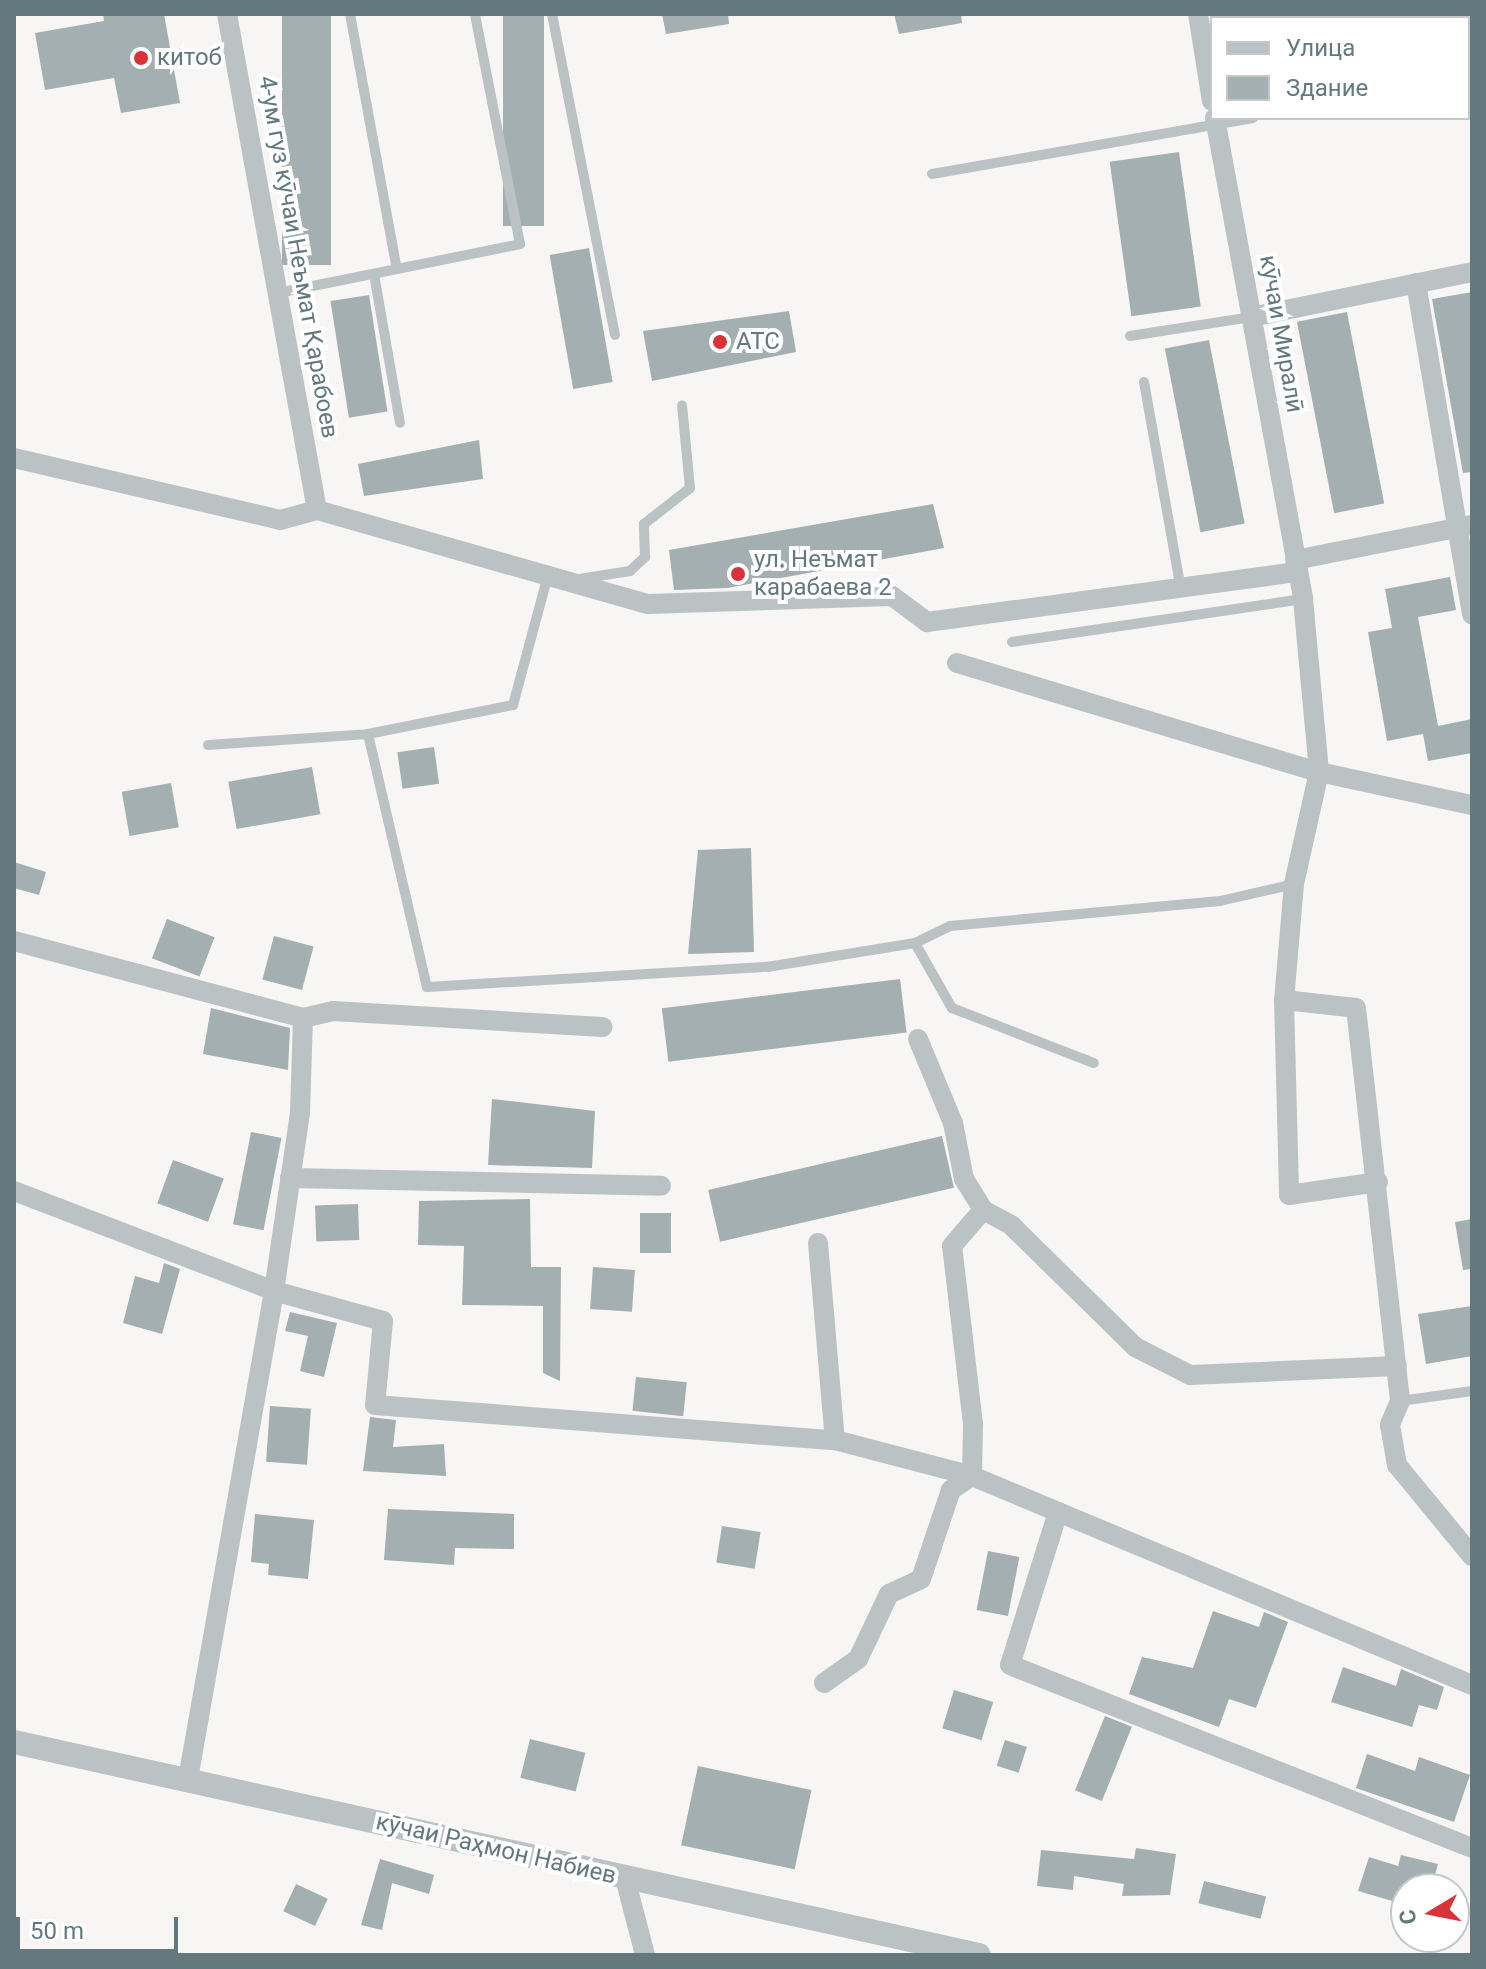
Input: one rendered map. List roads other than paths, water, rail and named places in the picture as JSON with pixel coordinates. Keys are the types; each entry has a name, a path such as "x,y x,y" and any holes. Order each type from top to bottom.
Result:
{"street":[{"name":"4-ум гуз кӯчаи Неъмат Қарабоев","path":"227,14 317,510"},
{"path":"1198,14 1210,89"},
{"name":"кӯчаи Миралӣ","path":"1215,122 1303,599 1319,772 1294,884 1284,1000 1289,1195 1378,1182"},
{"path":"1251,317 1472,272"},
{"path":"1416,283 1464,526 1472,614"},
{"path":"14,458 280,520 317,510 567,585 648,604 892,596 927,622 1181,589 1296,566 1464,526"},
{"path":"957,663 1319,772 1472,805"},
{"path":"14,941 303,1018 333,1011 603,1027"},
{"path":"1284,1000 1356,1008 1397,1366 1400,1401 1390,1425 1397,1465 1472,1556"},
{"path":"188,1779 274,1291 290,1178 303,1018"},
{"path":"918,1039 953,1123 964,1179 983,1210 1011,1225 1135,1347 1190,1375 1397,1366"},
{"path":"290,1178 661,1186"},
{"path":"14,1191 274,1291 383,1321 375,1405 835,1440 972,1476 1472,1685"},
{"path":"972,1476 973,1424 952,1246 983,1210"},
{"path":"818,1243 835,1440"},
{"path":"824,1683 858,1659 889,1594 921,1579 951,1490 972,1476"},
{"path":"1058,1512 1010,1665 1472,1848"},
{"name":"кӯчаи Раҳмон Набиев","path":"14,1742 979,1955"},
{"path":"625,1878 645,1955"}],"lane":[{"path":"350,14 397,269"},
{"path":"278,293 520,244 475,14"},
{"path":"552,14 615,335"},
{"path":"932,174 1215,122"},
{"path":"374,274 400,423"},
{"path":"1130,336 1251,317"},
{"path":"1144,382 1181,589"},
{"path":"567,585 630,571 645,557 644,524 690,488 682,405"},
{"path":"208,745 368,734 513,705 547,579"},
{"path":"1012,642 1303,599"},
{"path":"368,734 427,987 767,967 915,943 950,926 1220,901 1294,884"},
{"path":"915,943 952,1008 1094,1063"},
{"path":"1400,1401 1472,1391"}],"place":[{"name":"китоб","path":"141,58"},
{"name":"АТС","path":"720,342"},
{"name":"ул. Неъмат карабаева 2","path":"738,574"}]}
